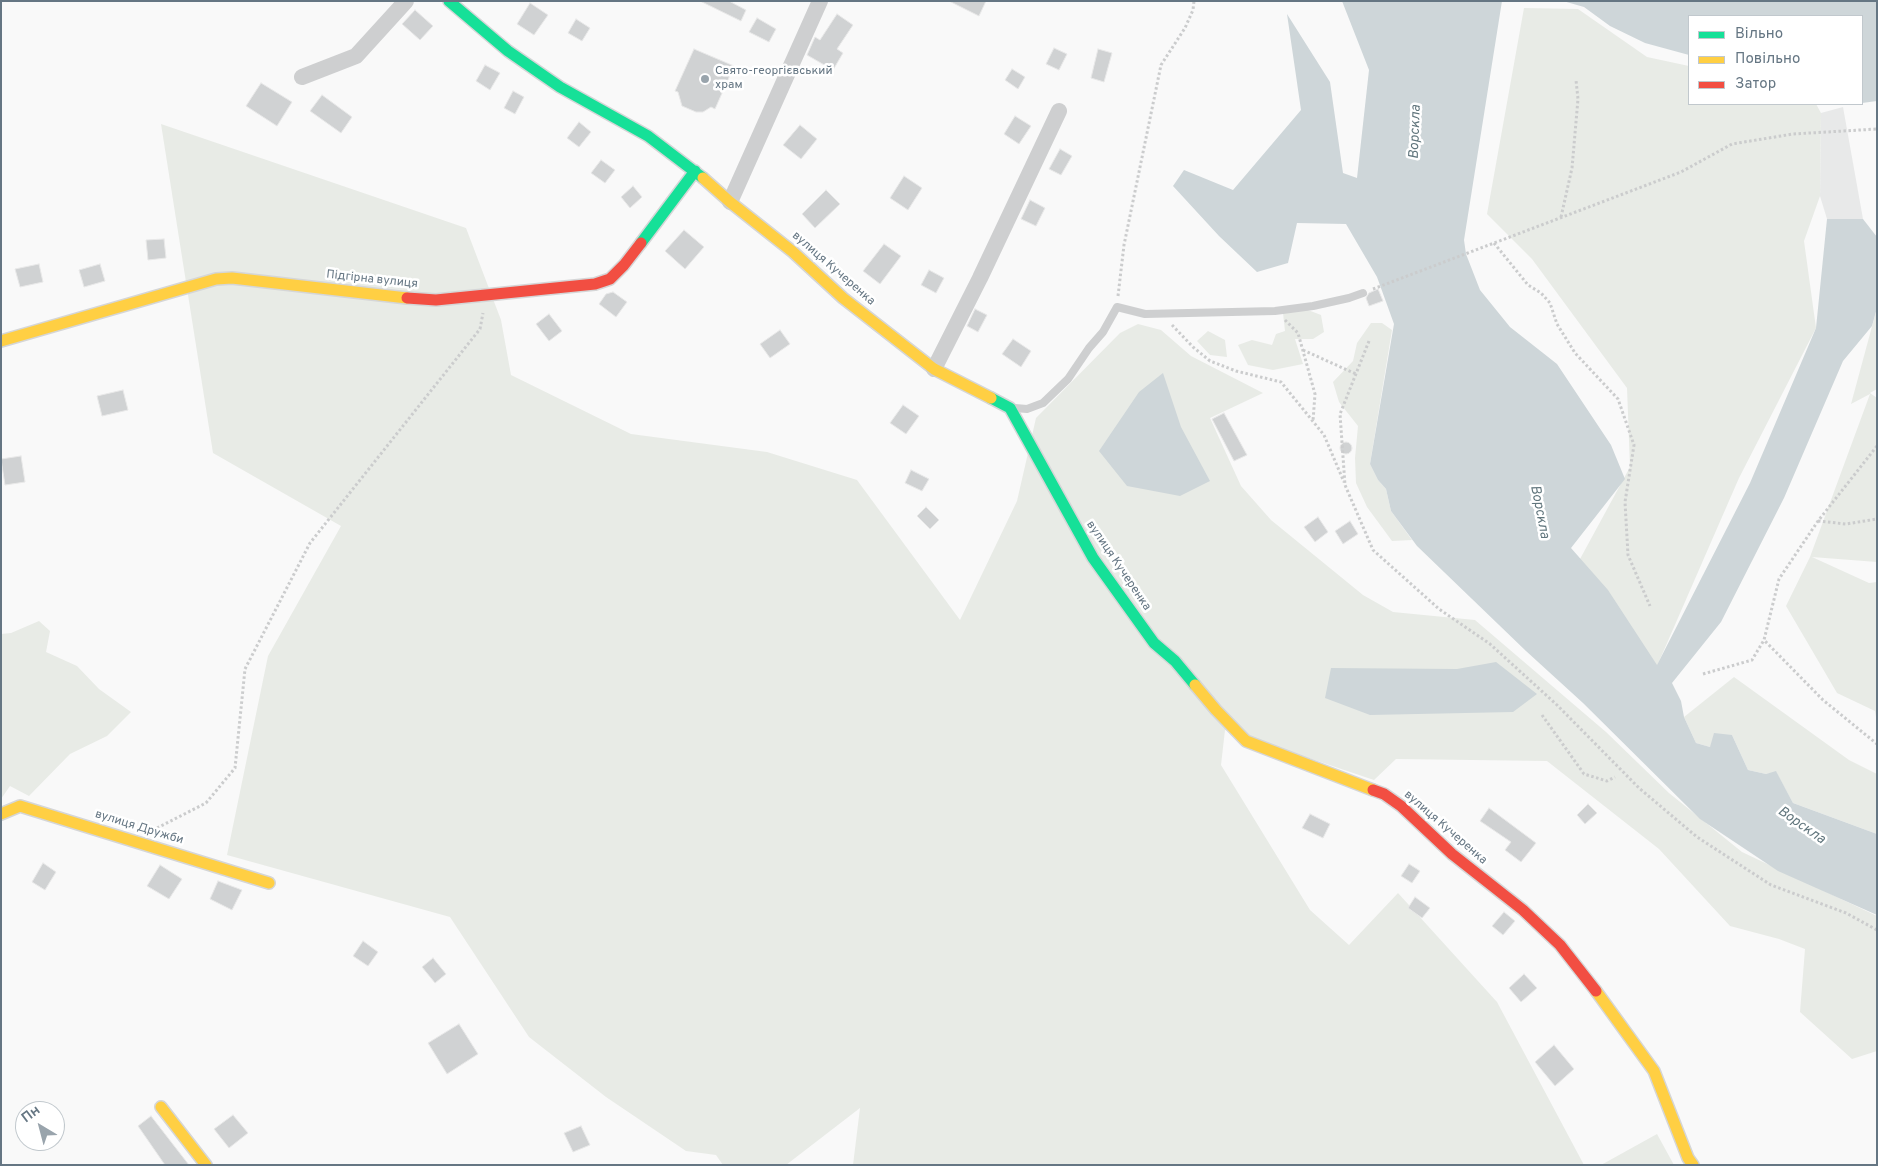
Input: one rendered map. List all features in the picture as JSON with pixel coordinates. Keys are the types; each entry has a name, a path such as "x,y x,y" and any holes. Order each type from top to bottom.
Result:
{"street":[{"path":"302,77 356,56 406,1"},
{"name":"вулиця Кучеренка","path":"449,1 508,51 560,87 648,136 793,252 843,298 934,369 1010,408 1093,558 1154,643 1175,662 1216,710 1246,741 1384,794 1401,806 1452,854 1523,910 1560,945 1582,970 1654,1071 1688,1158 1693,1165"},
{"path":"730,202 820,1"},
{"path":"934,369 980,278 1059,112"},
{"name":"Підгірна вулиця","path":"1,341 216,279 232,278 436,300 596,284 610,279 638,248 695,172"},
{"name":"вулиця Дружби","path":"1,814 20,806 269,883"},
{"path":"161,1107 206,1165"}],"lane":[{"path":"1010,408 1027,409 1043,403 1068,379 1089,348 1103,332 1117,307 1146,314 1275,311 1322,304 1363,293"}],"path":[{"path":"1117,307 1124,245 1161,65 1185,28 1193,10 1194,1"},
{"path":"1561,218 1572,168 1578,99 1576,80"},
{"path":"1363,293 1681,172 1732,144 1793,134 1877,129"},
{"path":"1494,242 1528,285 1541,293 1550,304 1557,324 1575,353 1618,399 1634,445 1625,502 1628,555 1650,606"},
{"path":"133,841 206,803 235,768 245,669 310,543 480,329 486,295"},
{"path":"1275,311 1298,333 1315,394 1313,420"},
{"path":"1160,314 1210,361 1236,371 1281,382 1324,435 1373,550 1439,609 1490,644 1557,704 1639,788 1697,837 1772,885 1846,913 1877,930"},
{"path":"1346,485 1340,414 1369,341"},
{"path":"1303,350 1356,374"},
{"path":"1703,674 1752,660 1764,640 1779,578 1818,521 1877,446"},
{"path":"1818,521 1846,524 1877,519"},
{"path":"1764,640 1824,700 1877,744"},
{"path":"1542,715 1584,774 1607,781 1615,777"}],"shaded area":[{"path":"1524,8 1578,9 1647,57 1688,66 1688,105 1817,105 1821,113 1820,196 1804,241 1816,328 1739,478 1657,666 1580,559 1630,467 1627,388 1532,259 1487,214"},
{"path":"1843,107 1863,219 1827,219 1820,196 1821,113"},
{"path":"161,124 466,228 501,320 511,375 631,434 767,452 857,480 960,620 1017,501 1036,418 1120,333 1138,324 1161,330 1191,356 1263,393 1210,418 1241,486 1271,520 1363,595 1393,612 1475,620 1606,732 1669,793 1742,852 1877,916 1877,1051 1852,1059 1800,1012 1805,949 1779,939 1730,926 1659,849 1547,761 1396,759 1374,780 1225,730 1221,765 1310,910 1349,945 1398,893 1497,1002 1584,1165 853,1165 860,1108 786,1165 723,1165 716,1155 686,1151 606,1097 529,1037 450,917 227,855 268,656 341,526 213,453"},
{"path":"1300,307 1321,315 1324,332 1313,339 1295,339 1303,364 1273,370 1248,365 1238,345 1252,340 1272,345 1276,334 1285,331 1283,313"},
{"path":"1877,308 1877,389 1870,393 1877,398 1877,562 1812,557 1869,583 1877,582 1877,723 1875,711 1837,693 1786,606 1810,557 1870,394 1851,404"},
{"path":"1371,323 1382,323 1392,330 1370,464 1378,480 1386,489 1391,511 1412,540 1392,541 1367,507 1356,483 1355,458 1358,426 1339,402 1333,382 1353,361 1357,343"},
{"path":"1208,331 1225,340 1227,357 1210,355 1197,341"},
{"path":"39,621 50,631 46,652 77,666 99,689 131,712 107,736 70,754 29,796 10,786 1,799 1,634 11,633"},
{"path":"1734,677 1849,760 1877,774 1877,834 1793,803 1776,772 1766,774 1748,770 1732,735 1710,747 1696,743 1684,717"},
{"path":"1657,1134 1674,1165 1601,1165"}],"water":[{"name":"Ворскла","path":"1342,1 1502,1 1464,240 1466,254 1480,290 1510,327 1557,364 1611,445 1625,479 1571,548 1608,590 1657,665 1750,483 1816,328 1827,219 1863,219 1877,237 1877,308 1872,326 1843,361 1784,498 1721,622 1672,683 1681,701 1684,717 1696,743 1710,747 1714,733 1732,735 1748,770 1766,774 1776,771 1793,803 1877,834 1877,915 1778,871 1700,819 1583,703 1417,546 1391,511 1386,489 1378,480 1370,464 1394,324 1377,277 1346,224 1297,223 1288,263 1257,272 1219,236 1173,186 1184,170 1233,190 1301,110 1287,14 1330,82 1343,173 1357,178 1369,70"},
{"path":"1563,1 1877,1 1877,101 1863,103 1863,15 1688,15 1688,55 1645,43 1610,26 1584,7"},
{"path":"1163,373 1181,427 1210,481 1180,496 1127,486 1099,451 1139,392"},
{"path":"1496,662 1537,694 1513,712 1370,715 1325,698 1331,668 1457,669"}],"building":[{"path":"700,1 729,1 746,10 741,21"},
{"path":"949,1 986,1 979,16"},
{"path":"530,3 548,15 534,35 517,24"},
{"path":"415,10 433,26 420,40 402,24"},
{"path":"837,14 853,25 837,49 843,53 833,70 807,55 815,37 820,40"},
{"path":"757,18 776,29 769,42 749,32"},
{"path":"576,19 590,28 582,41 568,33"},
{"path":"1054,48 1067,54 1059,70 1046,64"},
{"name":"Свято-георгієвський храм","path":"694,49 734,66 715,109 711,107 703,112 696,112 682,106 678,92 675,91"},
{"path":"1098,49 1112,53 1104,82 1091,78"},
{"path":"485,65 500,73 490,90 476,81"},
{"path":"1012,69 1025,77 1018,89 1005,80"},
{"path":"261,83 292,102 277,126 246,106"},
{"path":"513,91 524,97 515,114 504,108"},
{"path":"322,95 352,117 341,133 310,111"},
{"path":"1015,116 1031,126 1019,144 1004,134"},
{"path":"579,122 591,132 579,147 567,138"},
{"path":"800,125 817,139 801,159 783,145"},
{"path":"1060,149 1072,156 1061,175 1049,169"},
{"path":"601,160 615,170 605,183 591,173"},
{"path":"904,176 922,188 908,210 890,198"},
{"path":"633,186 642,197 630,208 621,197"},
{"path":"826,190 840,204 815,228 802,214"},
{"path":"1030,200 1045,208 1036,226 1021,219"},
{"path":"684,230 704,247 685,269 665,251"},
{"path":"164,239 166,258 148,260 146,240"},
{"path":"884,244 901,256 880,284 863,271"},
{"path":"39,264 43,282 20,287 15,269"},
{"path":"100,264 105,281 84,287 79,270"},
{"path":"929,270 944,278 936,293 921,285"},
{"path":"1378,289 1383,301 1369,306 1366,298 1369,293"},
{"path":"613,292 627,302 616,317 599,304 606,294"},
{"path":"975,309 987,315 978,332 967,326"},
{"path":"549,314 562,331 549,341 536,324"},
{"path":"780,330 790,344 770,358 760,344"},
{"path":"1013,339 1031,351 1021,367 1002,354"},
{"path":"123,390 128,410 102,416 97,396"},
{"path":"903,405 919,416 906,434 890,423"},
{"path":"1224,413 1247,455 1234,461 1212,419"},
{"path":"1348,442 1351,443 1351,453 1344,454 1341,453 1340,446 1341,443"},
{"path":"21,456 25,482 5,485 1,459"},
{"path":"911,470 929,479 922,491 905,483"},
{"path":"926,507 939,520 930,529 917,516"},
{"path":"1318,517 1328,532 1315,542 1304,527"},
{"path":"1350,521 1358,534 1343,544 1335,531"},
{"path":"1588,804 1597,813 1585,824 1577,815"},
{"path":"1489,808 1536,843 1521,862 1505,850 1511,842 1480,821"},
{"path":"1310,814 1330,824 1323,838 1302,828"},
{"path":"43,863 56,872 45,890 32,882"},
{"path":"1409,864 1420,871 1412,883 1401,876"},
{"path":"160,865 182,879 169,899 147,886"},
{"path":"218,881 242,890 232,910 210,899"},
{"path":"1415,897 1430,908 1422,918 1408,908"},
{"path":"1504,912 1515,921 1503,935 1492,926"},
{"path":"363,941 378,952 368,966 353,956"},
{"path":"433,958 446,974 435,983 422,967"},
{"path":"1524,974 1537,988 1521,1002 1509,988"},
{"path":"459,1024 478,1054 447,1074 428,1043"},
{"path":"1554,1045 1574,1069 1555,1086 1535,1062"},
{"path":"233,1115 248,1133 229,1148 214,1129"},
{"path":"151,1116 189,1165 165,1165 138,1126"},
{"path":"581,1126 590,1145 573,1152 564,1133"}],"traffic: fast":[{"path":"449,1 508,51 560,87 648,136 703,178"},
{"path":"641,243 695,171"},
{"path":"991,398 1010,408 1093,558 1154,643 1175,661 1195,685"}],"traffic: slow":[{"path":"703,178 793,252 843,298 934,369 991,398"},
{"path":"1,341 216,279 232,278 407,298"},
{"path":"1195,685 1246,741 1373,790"},
{"path":"1,814 20,806 269,883"},
{"path":"1596,991 1654,1071 1688,1158 1693,1165"},
{"path":"161,1107 206,1165"}],"traffic: jam":[{"path":"407,298 436,300 595,284 610,279 641,243"},
{"path":"1373,790 1384,794 1401,806 1452,854 1523,910 1560,945 1596,991"}],"place":[{"name":"Свято-георгієвський храм","path":"705,79"}]}
